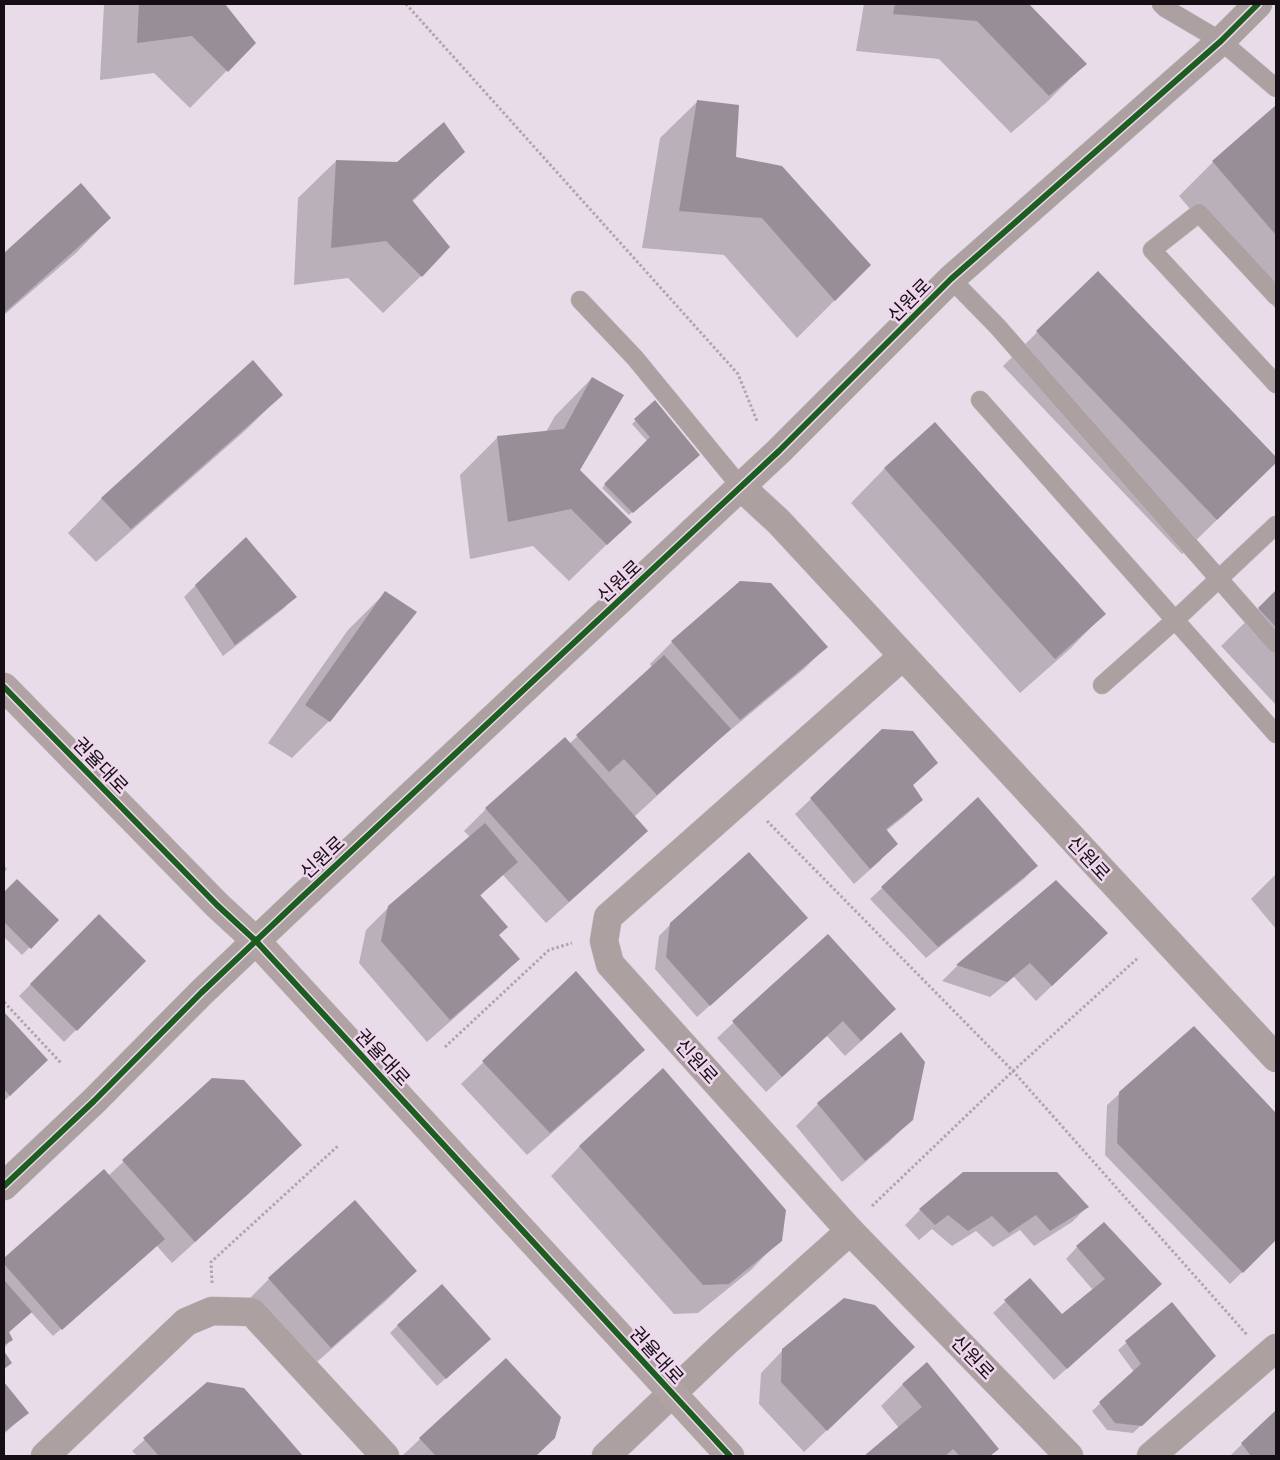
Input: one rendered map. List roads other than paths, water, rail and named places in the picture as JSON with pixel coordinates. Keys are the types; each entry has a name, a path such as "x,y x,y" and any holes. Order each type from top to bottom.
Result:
{"main road":[{"name":"권율대로","path":"4,687 218,905 256,941 730,1456"}],"street":[{"name":"신원로","path":"4,1186 94,1101 201,993 698,528 740,486 786,445 951,279 1220,41 1258,4"},
{"name":"신원로","path":"740,486 779,522 1276,1058"},
{"name":"신원로","path":"903,656 608,917 604,941 610,964 850,1231 1069,1456"},
{"path":"671,1393 850,1231"},
{"path":"45,1456 186,1322 212,1311 252,1312 385,1456"},
{"path":"1151,1456 1264,1344"},
{"name":"권율대로","path":"606,1456 671,1393"}],"lane":[{"path":"1161,4 1220,41 1276,88"},
{"path":"1276,296 1199,213 1152,250 1276,384"},
{"path":"951,279 998,326 1276,644"},
{"path":"580,300 635,358 740,486"},
{"path":"980,400 1276,734"},
{"path":"1102,685 1276,525"}]}
